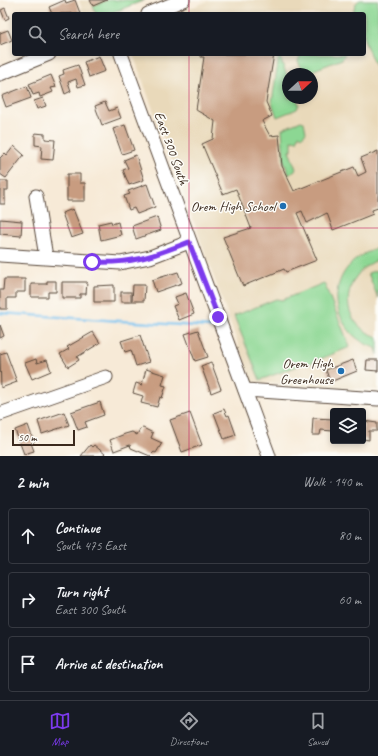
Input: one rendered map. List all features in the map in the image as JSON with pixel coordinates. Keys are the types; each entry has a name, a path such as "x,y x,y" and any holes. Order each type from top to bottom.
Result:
{"street":[{"path":"153,12 182,0"},
{"path":"0,74 44,56"},
{"name":"East 300 South","path":"121,56 269,456"},
{"path":"36,196 46,257"},
{"path":"0,255 120,263 150,257 189,242"},
{"path":"0,414 106,377"},
{"path":"245,390 378,399"}],"shaded area":[{"path":"79,0 145,0 114,12 83,12"},
{"name":"Orem High School","path":"210,0 378,0 378,390 252,382 134,56 366,56 366,12 181,12"}],"green space":[{"path":"107,0 145,0 114,12 95,12 93,6"},
{"path":"360,0 378,0 378,74 366,45 366,12 354,12 357,2"},
{"path":"279,56 284,68 282,68 282,104 299,104 297,109 277,117 272,103"},
{"path":"300,56 344,56 342,59 318,68 301,68 298,61"},
{"path":"301,121 304,122 306,132 302,137 299,135 297,141 292,140 292,150 289,151 296,169 289,175 284,162 282,129"},
{"path":"378,248 378,260 365,267 356,277 350,288 348,299 350,311 355,322 365,331 378,337 378,355 376,348 363,342 352,334 344,323 339,311 337,298 339,285 344,272 354,261 365,253"},
{"path":"378,270 378,298 368,273"},
{"path":"324,283 350,347 308,364 303,364 260,380 234,316 276,299 282,300"}],"building":[{"path":"65,0 66,3 75,0 80,12 51,12 49,7"},
{"path":"90,0 107,0 93,6"},
{"path":"5,8 9,18 5,20 1,10"},
{"path":"8,30 12,40 0,45 0,33"},
{"path":"99,56 105,71 89,77 84,62"},
{"path":"274,56 266,102 272,116 262,121 270,136 279,135 282,166 294,191 354,167 358,176 366,172 361,158 378,151 378,208 372,210 373,214 333,230 327,213 307,223 302,211 297,213 317,260 286,272 284,269 243,286 223,237 251,228 236,189 223,194 202,144 213,139 215,121 196,110 204,57 201,57"},
{"path":"78,65 85,85 78,87 76,79 68,82 71,91 65,94 59,76 64,74 63,70"},
{"path":"51,75 56,87 51,88 53,92 40,97 39,93 33,95 29,84"},
{"path":"27,86 31,98 6,107 2,96"},
{"path":"43,98 46,106 37,109 34,101"},
{"path":"105,102 109,111 117,108 121,118 102,125 95,106"},
{"path":"125,125 134,150 122,154 113,129"},
{"path":"35,133 45,134 45,139 55,140 53,160 41,159 42,146 35,145"},
{"path":"14,146 24,155 6,178 0,174 0,158 5,153 7,155"},
{"path":"136,155 144,180 129,185 123,170 128,168 124,160"},
{"path":"67,174 80,174 80,183 85,183 85,201 67,201"},
{"path":"0,181 8,181 8,190 5,190 5,204 0,204"},
{"path":"147,184 155,207 137,214 134,208 129,210 124,196 130,194 128,191"},
{"path":"73,209 83,234 71,238 62,213"},
{"path":"157,217 161,230 136,239 132,226"},
{"path":"0,219 22,221 21,236 0,234"},
{"path":"111,221 112,224 118,222 121,235 101,240 98,224"},
{"path":"178,272 182,283 156,292 152,280"},
{"path":"4,279 25,279 25,292 16,292 16,298 7,298 7,309 0,309 0,290 3,290"},
{"path":"47,281 56,281 56,292 48,292 48,297 31,297 31,284 47,284"},
{"path":"62,282 87,282 86,294 80,294 80,298 62,298"},
{"path":"114,285 114,302 94,302 94,286"},
{"path":"133,285 145,285 144,301 132,301"},
{"path":"121,292 131,292 131,302 121,302"},
{"path":"186,293 194,314 179,320 173,306 178,304 175,297"},
{"path":"0,325 4,336 0,338"},
{"path":"198,330 208,357 195,361 185,334"},
{"path":"93,332 100,343 77,357 79,360 68,367 60,354 69,349 67,347"},
{"path":"140,335 149,362 136,366 131,350 125,352 121,341"},
{"path":"6,352 17,382 1,388 0,354"},
{"path":"36,359 37,363 47,360 51,371 32,379 25,363"},
{"name":"Orem High Greenhouse","path":"353,360 357,371 330,382 326,370"},
{"path":"367,360 378,360 378,371 366,370"},
{"path":"211,362 221,389 211,393 201,366"},
{"path":"146,369 165,375 162,385 166,386 157,407 141,403 143,396 133,393 136,383 142,385"},
{"path":"100,402 104,415 85,422 87,427 78,430 71,412"},
{"path":"224,409 227,416 229,415 236,435 224,439 214,413"},
{"path":"64,412 69,425 42,434 38,421"},
{"path":"190,413 202,445 182,452 170,420"},
{"path":"313,418 330,419 330,431 321,430 320,435 312,435"},
{"path":"366,421 377,423 377,431 369,431 369,440 366,440"},
{"path":"28,425 34,442 31,443 34,451 24,454 15,430"},
{"path":"143,428 153,433 151,438 162,443 156,453 154,452 150,456 131,448 130,445 114,451 110,440 132,432 137,435 140,429"},
{"path":"90,445 92,447 94,445 105,454 103,456 81,456"}],"waterway":[{"path":"0,313 211,327"}],"place":[{"name":"Orem High School","path":"283,206"},
{"name":"Orem High Greenhouse","path":"341,371"}],"route":[{"path":"92,262 120,263 135,261 150,257 189,242 218,317"}]}
